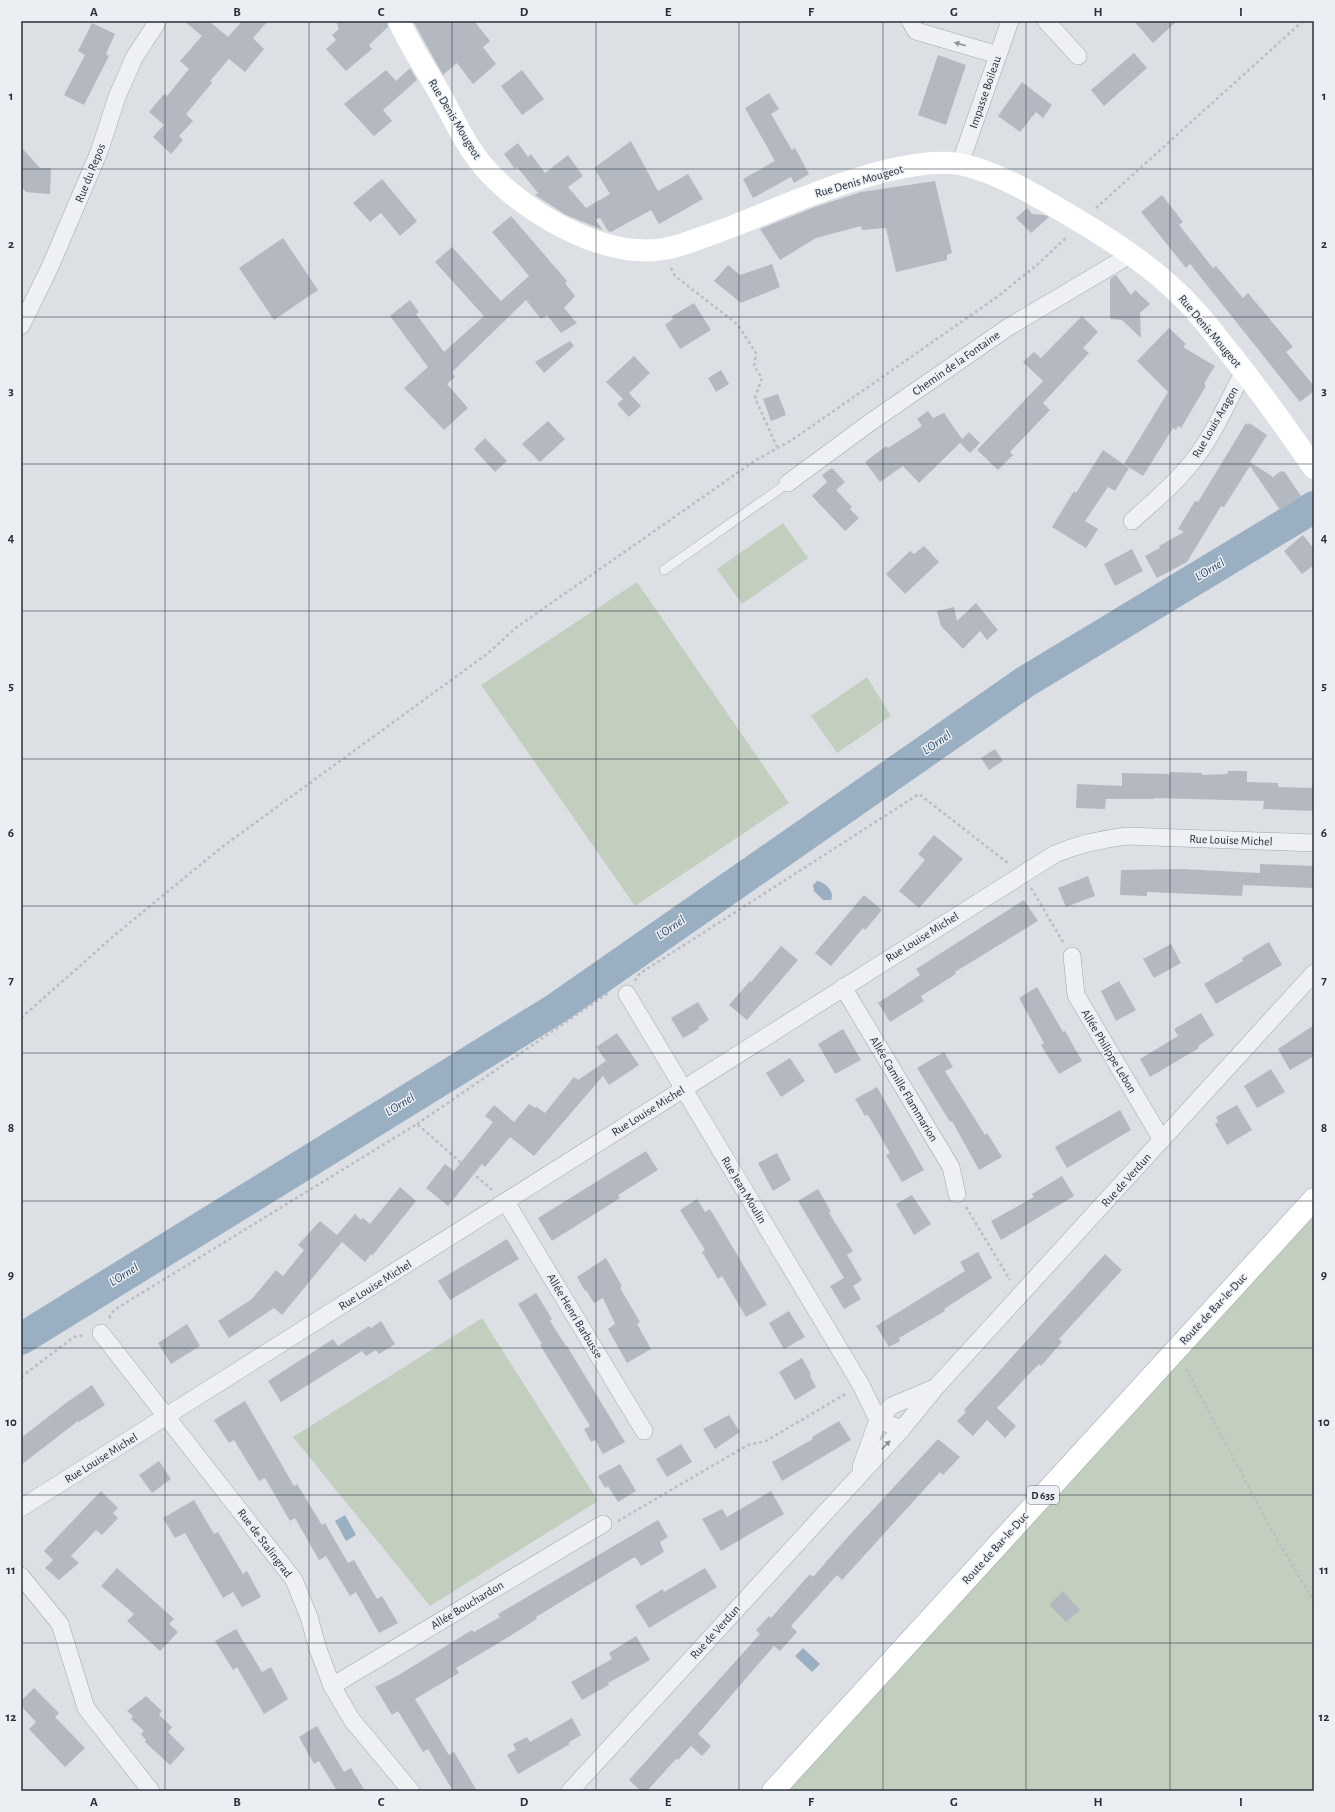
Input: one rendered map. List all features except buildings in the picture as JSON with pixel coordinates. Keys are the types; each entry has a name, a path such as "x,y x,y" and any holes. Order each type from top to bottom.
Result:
{"street":[{"name":"Rue du Repos","path":"21,326 50,267 93,167 117,97 134,58 158,21"},
{"name":"Rue Denis Mougeot","path":"400,21 468,144 483,166 500,184 551,220 579,234 601,242 624,248 644,250 663,249 716,233 828,188 912,165 941,162 960,164 980,170 1044,200 1130,254 1159,276 1182,297 1203,319 1244,370 1314,468"},
{"path":"910,21 916,31 998,55"},
{"name":"Impasse Boileau","path":"960,164 1010,21"},
{"path":"1046,21 1078,56"},
{"name":"Chemin de la Fontaine","path":"788,483 868,424 1007,328 1130,254"},
{"name":"Rue Louis Aragon","path":"1132,521 1174,482 1193,461 1210,436 1244,370"},
{"name":"Rue Louise Michel","path":"21,1508 168,1417 843,987 1022,874 1060,852 1078,844 1107,838 1127,836 1314,843"},
{"name":"Allée Philippe Lebon","path":"1072,956 1076,995 1162,1140"},
{"name":"Rue de Verdun","path":"570,1791 859,1473 902,1429 937,1386 1314,973"},
{"name":"Allée Camille Flammarion","path":"843,987 951,1166 957,1194"},
{"name":"Rue Jean Moulin","path":"627,994 861,1385 878,1420"},
{"name":"Route de Bar-le-Duc","path":"773,1791 1314,1199"},
{"name":"Allée Henri Barbusse","path":"506,1202 644,1431"},
{"name":"Rue de Stalingrad","path":"101,1333 294,1580 309,1617 318,1650 332,1686 352,1720 411,1791"},
{"name":"Rue Jean Moulin","path":"861,1385 891,1406 902,1429"},
{"name":"Rue de Verdun","path":"859,1473 878,1420 891,1406 937,1386"},
{"path":"878,1420 902,1429"},
{"name":"Allée Bouchardon","path":"332,1686 603,1524"},
{"path":"21,1576 60,1624 86,1708 151,1791"}],"lane":[{"path":"664,570 788,483"}],"path":[{"path":"21,1018 116,934 222,847 487,654 517,627 756,460 792,440 997,297 1038,264 1081,222 1168,142 1303,21"},
{"path":"663,249 675,276 737,324 756,353 754,366 762,378 755,398 777,448"},
{"path":"21,1377 74,1337 101,1333 114,1310 416,1124 607,994 627,994 639,974 919,794 1022,874 1072,956"},
{"path":"416,1124 506,1202"},
{"path":"957,1194 1020,1296"},
{"path":"1175,1350 1267,1522 1314,1602"},
{"path":"603,1524 611,1525 748,1444 766,1441 861,1385"}],"green space":[{"path":"783,523 808,558 742,604 717,569"},
{"path":"637,582 789,803 635,906 481,685"},
{"path":"867,677 891,716 837,753 811,716"},
{"path":"1314,1191 1314,1791 759,1791"},
{"path":"482,1318 598,1501 430,1606 293,1437"}],"water":[{"path":"817,881 823,883 828,888 832,894 831,900 823,900 814,891 813,885"},
{"path":"345,1515 356,1535 346,1541 335,1521"},
{"path":"803,1648 820,1664 812,1672 795,1656"}],"waterway":[{"name":"L'Ornel","path":"21,1339 557,1008 1025,682 1314,507"}]}
